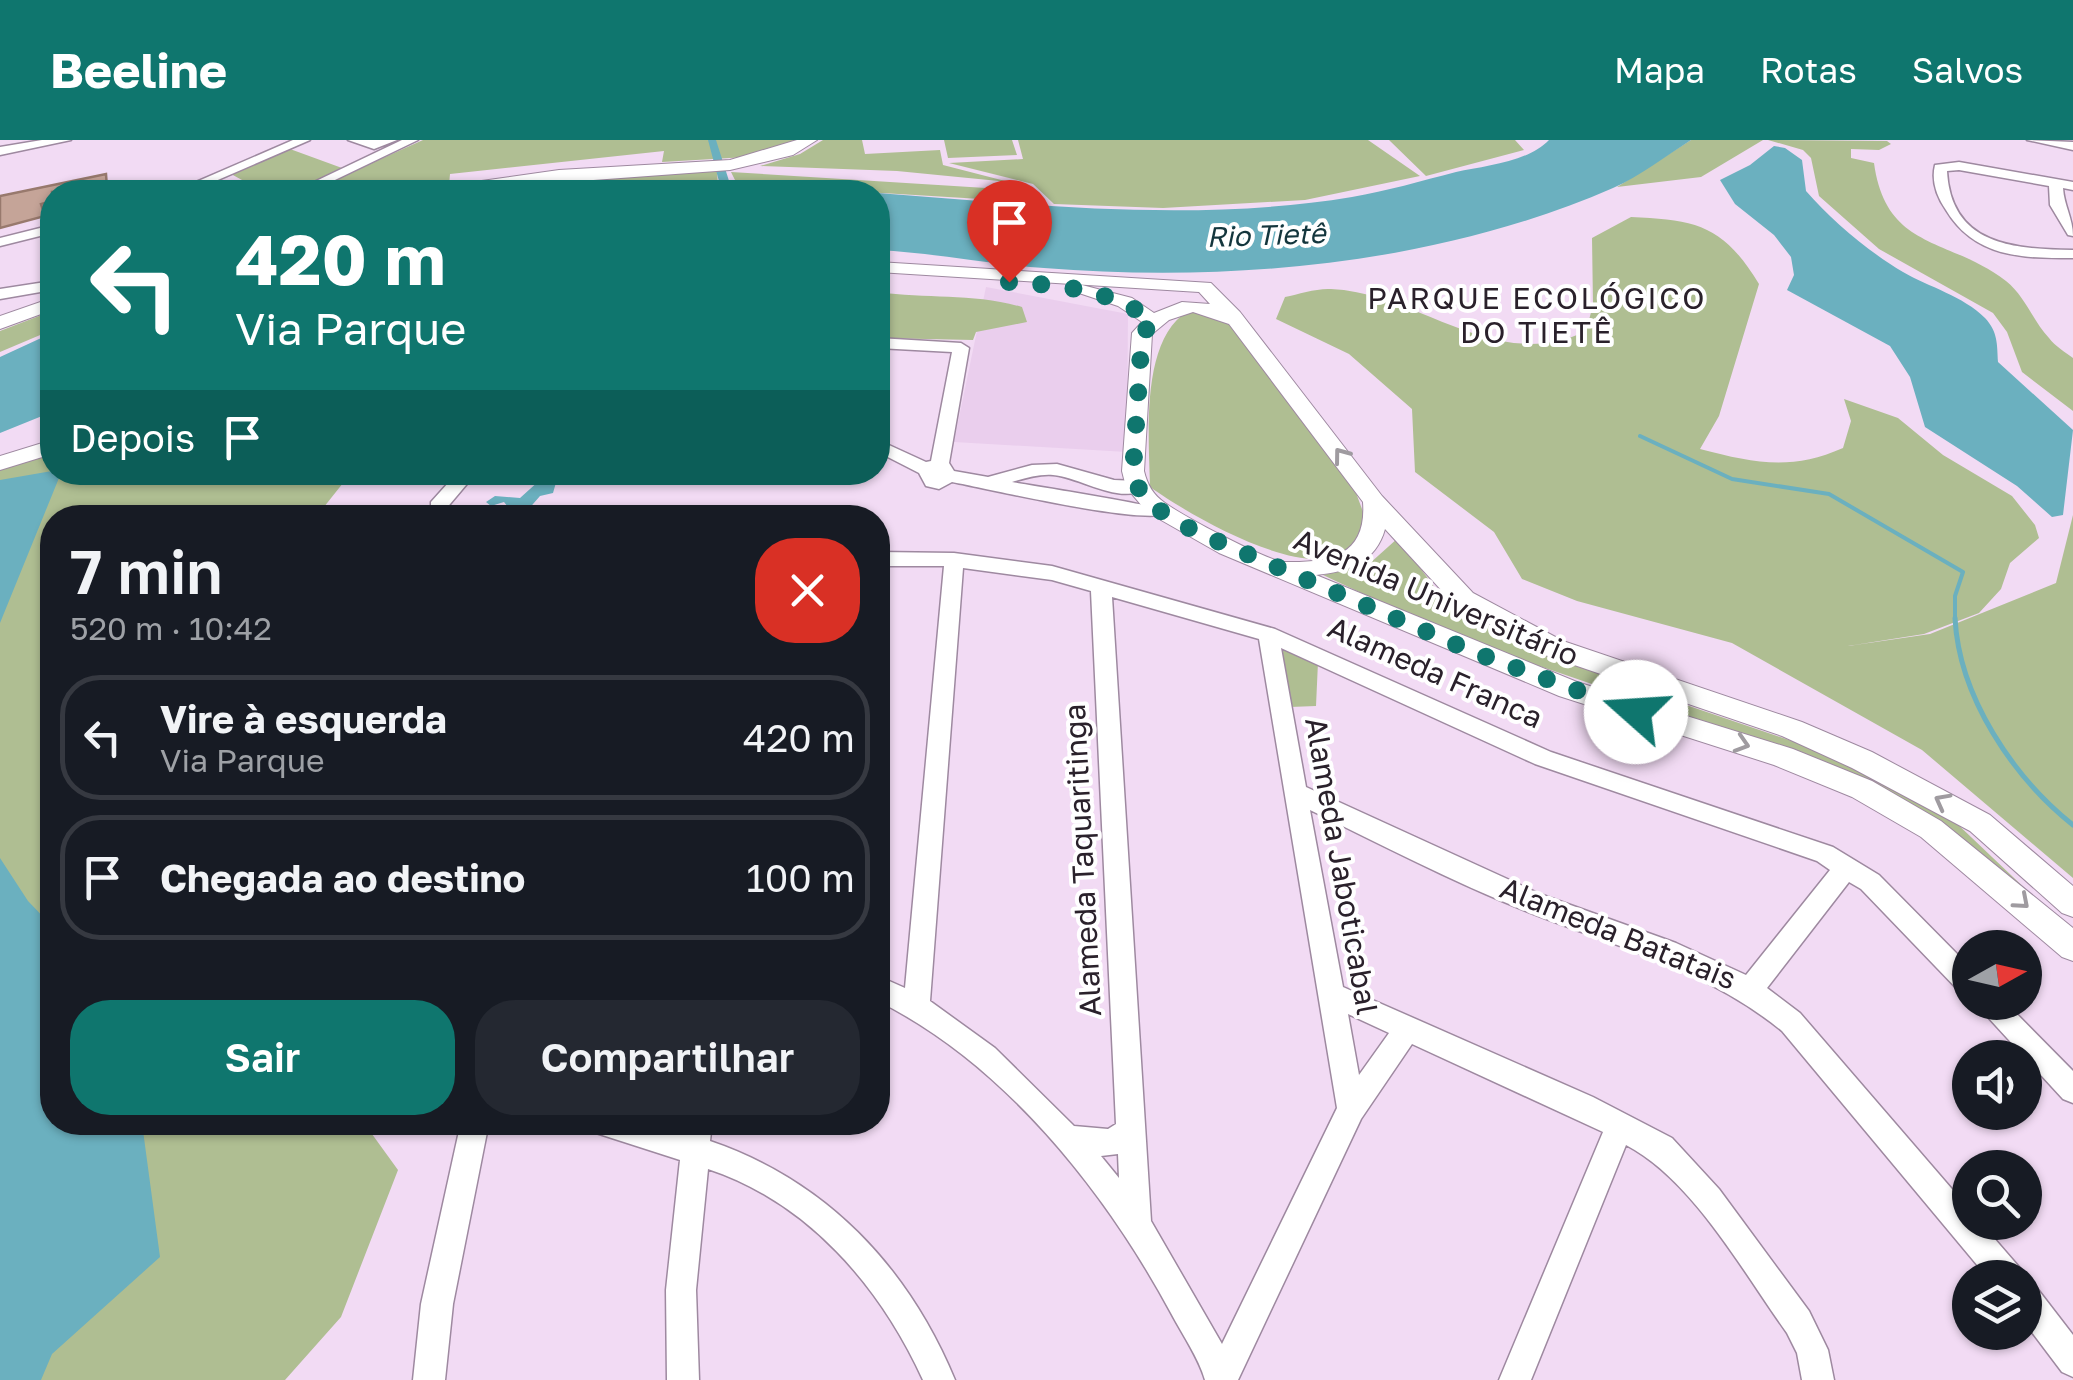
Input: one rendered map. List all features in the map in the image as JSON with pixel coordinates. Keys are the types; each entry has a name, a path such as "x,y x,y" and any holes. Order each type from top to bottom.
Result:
{"main road":[{"path":"527,180 736,164 782,154 809,140"},
{"name":"Avenida Universitário","path":"890,268 1204,287 1238,324 1374,501 1450,588 1492,616 1593,664 1792,729 1862,760 1980,823 2010,844 2073,904"},
{"path":"890,279 958,278 1055,286 1125,302 1153,322"},
{"path":"0,323 40,304"},
{"path":"1137,486 1134,455 1142,334 1173,308 1197,306 1216,310 1238,324"},
{"path":"0,453 40,441"},
{"path":"0,462 40,450"},
{"name":"Avenida Universitário","path":"1137,486 1161,512 1208,538 1568,689 1830,773 1932,829 2073,947"},
{"path":"1268,562 1295,568 1347,561 1365,550 1376,534 1374,501"}],"street":[{"path":"0,151 65,140"},
{"path":"209,180 304,140"},
{"path":"354,140 374,145 391,140"},
{"path":"326,180 412,140"},
{"path":"2032,140 2073,146"},
{"path":"2073,186 1959,166 1940,168 1952,210 1980,244 2001,251 2073,254"},
{"path":"2056,183 2056,204 2073,232"},
{"path":"0,242 40,233"},
{"path":"3,302 33,288 40,292"},
{"path":"3,302 40,300"},
{"path":"890,343 962,350 938,470"},
{"path":"890,450 938,470 992,482 1107,496 1161,512"},
{"path":"439,505 457,485"},
{"path":"1107,496 1137,486"},
{"name":"Alameda Franca","path":"890,559 1022,567 1100,585 1268,634 1543,758 1795,842 1847,866 1902,912 1952,966"},
{"path":"916,1010 954,560"},
{"name":"Alameda Taquaritinga","path":"1100,585 1136,1225"},
{"name":"Alameda Jaboticabal","path":"1268,634 1351,1110"},
{"name":"Alameda Batatais","path":"1296,793 1532,902 1706,966 1751,988 1792,1022 1993,1260"},
{"path":"1751,988 1847,866"},
{"path":"1331,994 1662,1148 1709,1199 1798,1322 1812,1350 1818,1380"},
{"path":"890,995 967,1042 1067,1139 1136,1225 1222,1379"},
{"path":"2005,1020 2073,1090"},
{"path":"1222,1379 1351,1110 1407,1029"},
{"path":"1515,1380 1620,1126"},
{"path":"1067,1139 1111,1143 1131,1131"},
{"path":"429,1380 437,1304 472,1135"},
{"path":"683,1380 680,1290 696,1138"},
{"path":"696,1138 726,1160 778,1184 814,1209 900,1306 939,1380"},
{"path":"2042,1320 2073,1361"}],"shaded area":[{"path":"986,287 1128,314 1127,452 954,442"}],"green space":[{"path":"423,140 795,140 747,157 662,162 664,151 450,174 449,180 334,180"},
{"path":"823,140 862,140 865,154 940,150 943,165 1009,182 897,171 760,166 800,154"},
{"path":"944,140 1012,140 1017,155 948,158"},
{"path":"1018,140 1368,140 1420,176 1305,200 1163,208 1054,204 1033,184 949,163 1023,159"},
{"path":"1389,140 1515,140 1524,150 1426,176"},
{"path":"1691,140 1763,140 1701,177 1617,187"},
{"path":"1768,140 1891,144 1879,150 1851,149 1851,158 1874,163 1881,192 1906,227 1984,267 2013,287 2051,341 2073,358 2073,411 2022,372 2007,332 1993,313 1879,249 1819,196 1811,158 1803,150"},
{"path":"290,149 342,168 317,180 242,180 231,174"},
{"path":"717,169 718,180 593,180"},
{"path":"731,172 859,180 735,180"},
{"path":"890,182 1035,191 1046,203 890,193"},
{"path":"1631,217 1674,220 1706,230 1733,249 1759,284 1719,416 1700,449 1772,462 1824,455 1843,448 1851,421 1844,399 1898,418 1943,455 2012,496 2035,525 2039,538 2010,563 2001,589 1979,613 1924,634 1848,646 1930,634 2056,583 2073,515 2073,878 1922,750 1732,643 1577,601 1522,579 1494,532 1415,472 1412,409 1349,354 1276,319 1285,297 1331,289 1396,303 1489,338 1520,344 1553,342 1586,331 1593,305 1592,238"},
{"path":"890,293 968,298 1022,307 1027,322 976,332 973,340 890,338"},
{"path":"1188,311 1215,315 1233,327 1352,482 1369,528 1362,544 1334,557 1290,556 1212,525 1150,487 1149,417 1155,366 1173,325"},
{"path":"40,316 40,335 0,352 0,331"},
{"path":"40,457 40,485 341,485 326,505 40,505 40,1135 373,1135 398,1170 341,1317 285,1380 0,1380 0,470"},
{"path":"1398,538 1438,592 1490,624 1648,692 1827,753 1950,817 2073,934 1941,827 1729,731 1455,637 1323,575 1369,564"},
{"path":"1281,647 1318,662 1316,706 1290,707"}],"water":[{"path":"708,140 716,140 729,180 719,180"},
{"name":"Rio Tietê","path":"1549,140 1691,140 1623,183 1546,214 1477,235 1334,262 1188,273 1116,272 890,251 890,194 1115,209 1293,205 1365,195 1506,162"},
{"path":"1774,146 1785,148 1802,160 1806,191 1851,235 1903,272 1956,298 1985,318 1995,333 1998,362 2073,430 2063,515 2052,517 2017,486 1925,427 1910,377 1890,346 1787,290 1794,275 1791,257 1774,235 1735,204 1720,180 1750,165"},
{"path":"40,339 40,417 0,433 0,357"},
{"path":"40,473 40,485 56,485 48,505 40,505 40,525 0,623 0,480"},
{"path":"534,485 555,485 553,493 540,496 532,505 486,502 495,496 520,498"},
{"path":"0,858 40,914 40,1135 144,1135 160,1257 52,1354 41,1380 0,1380"}],"building":[{"path":"106,174 106,180 77,180"},
{"path":"40,188 40,217 0,228 0,196"}],"waterway":[{"path":"1640,436 1732,479 1829,494 1963,572 1955,596 1955,618"},
{"path":"1955,618 1967,677 1993,733 2030,784 2073,825"}],"district":[{"name":"PARQUE ECOLÓGICO DO TIETÊ","path":"1537,316"}],"route":[{"path":"1009,282 1098,294 1125,302 1153,322 1142,334 1133,471 1137,486 1154,507 1227,547 1360,600 1476,653 1636,712"}]}
